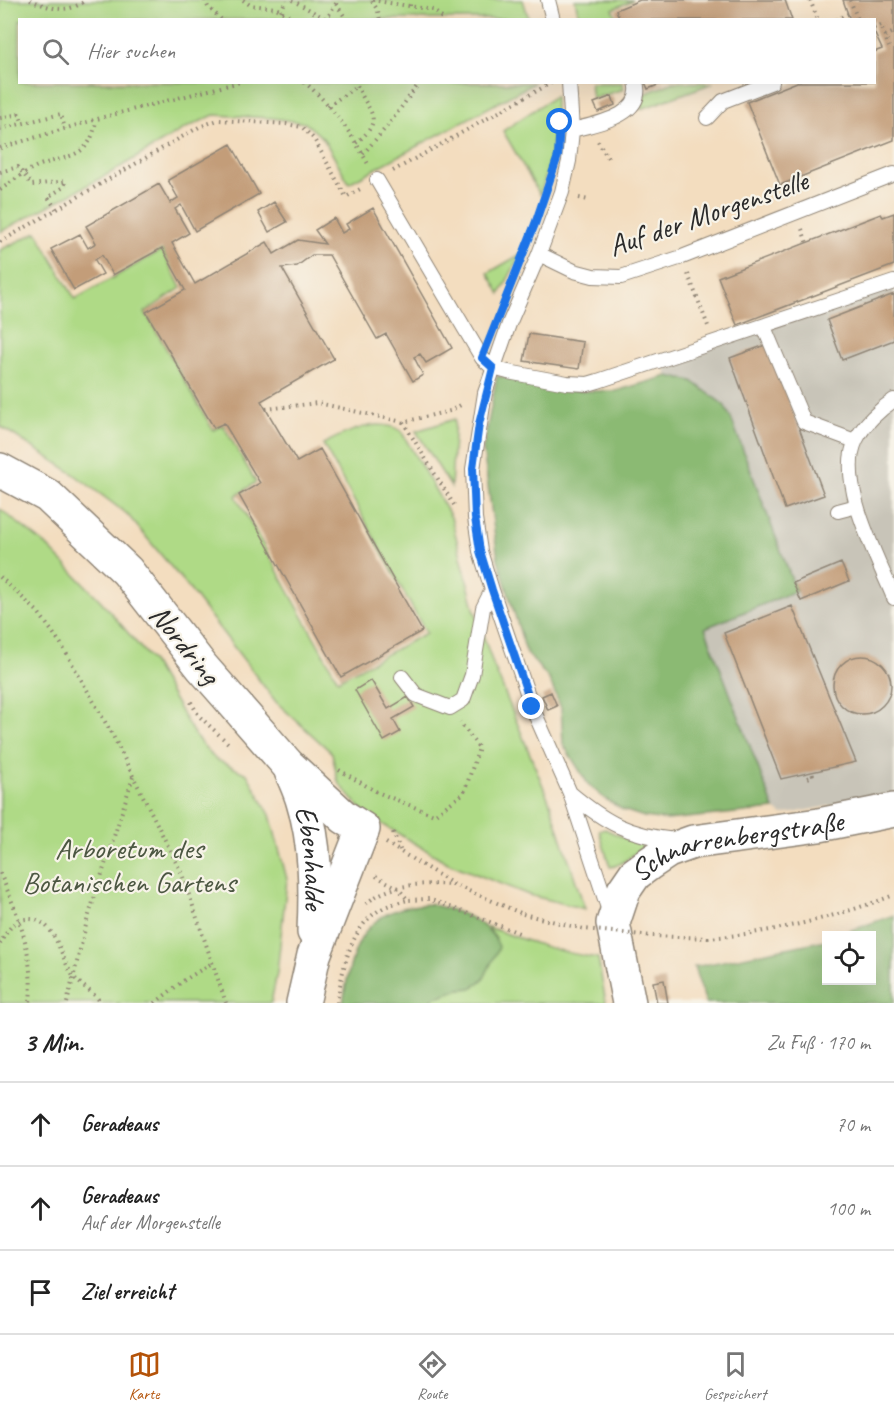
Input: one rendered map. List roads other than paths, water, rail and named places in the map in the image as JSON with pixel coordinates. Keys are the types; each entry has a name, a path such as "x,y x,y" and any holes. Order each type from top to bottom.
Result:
{"street":[{"name":"Nordring","path":"0,470 48,496 126,571 202,667 288,765 344,817 363,829"},
{"name":"Ebenhalde","path":"288,765 303,802 311,839 316,891 314,955"},
{"name":"Schnarrenbergstraße","path":"612,929 624,890 635,874 668,850 693,842 819,825 894,810"},
{"name":"Ebenhalde","path":"303,1003 314,955 363,829"},
{"path":"612,929 629,1003"}],"lane":[{"path":"548,0 552,18"},
{"path":"569,84 572,130 569,160 562,192 509,324 493,368 481,414 473,468 475,518 480,551 492,590 532,707 570,794 612,929"},
{"path":"572,130 622,114 632,107 637,98 636,84"},
{"path":"706,118 723,101 767,84"},
{"name":"Auf der Morgenstelle","path":"539,254 574,271 593,276 628,275 682,257 894,174"},
{"path":"377,180 482,358 493,368 567,383 588,384 715,344 894,282"},
{"path":"764,327 804,422 855,441"},
{"path":"894,400 866,424 855,441 851,469 857,506 894,598"},
{"path":"838,511 857,506"},
{"path":"402,677 416,695 450,708 463,700 472,675 483,608 492,590"},
{"path":"570,794 614,826 647,836 693,842"}],"park label":[{"name":"Arboretum des Botanischen Gartens","path":"129,865"}]}
